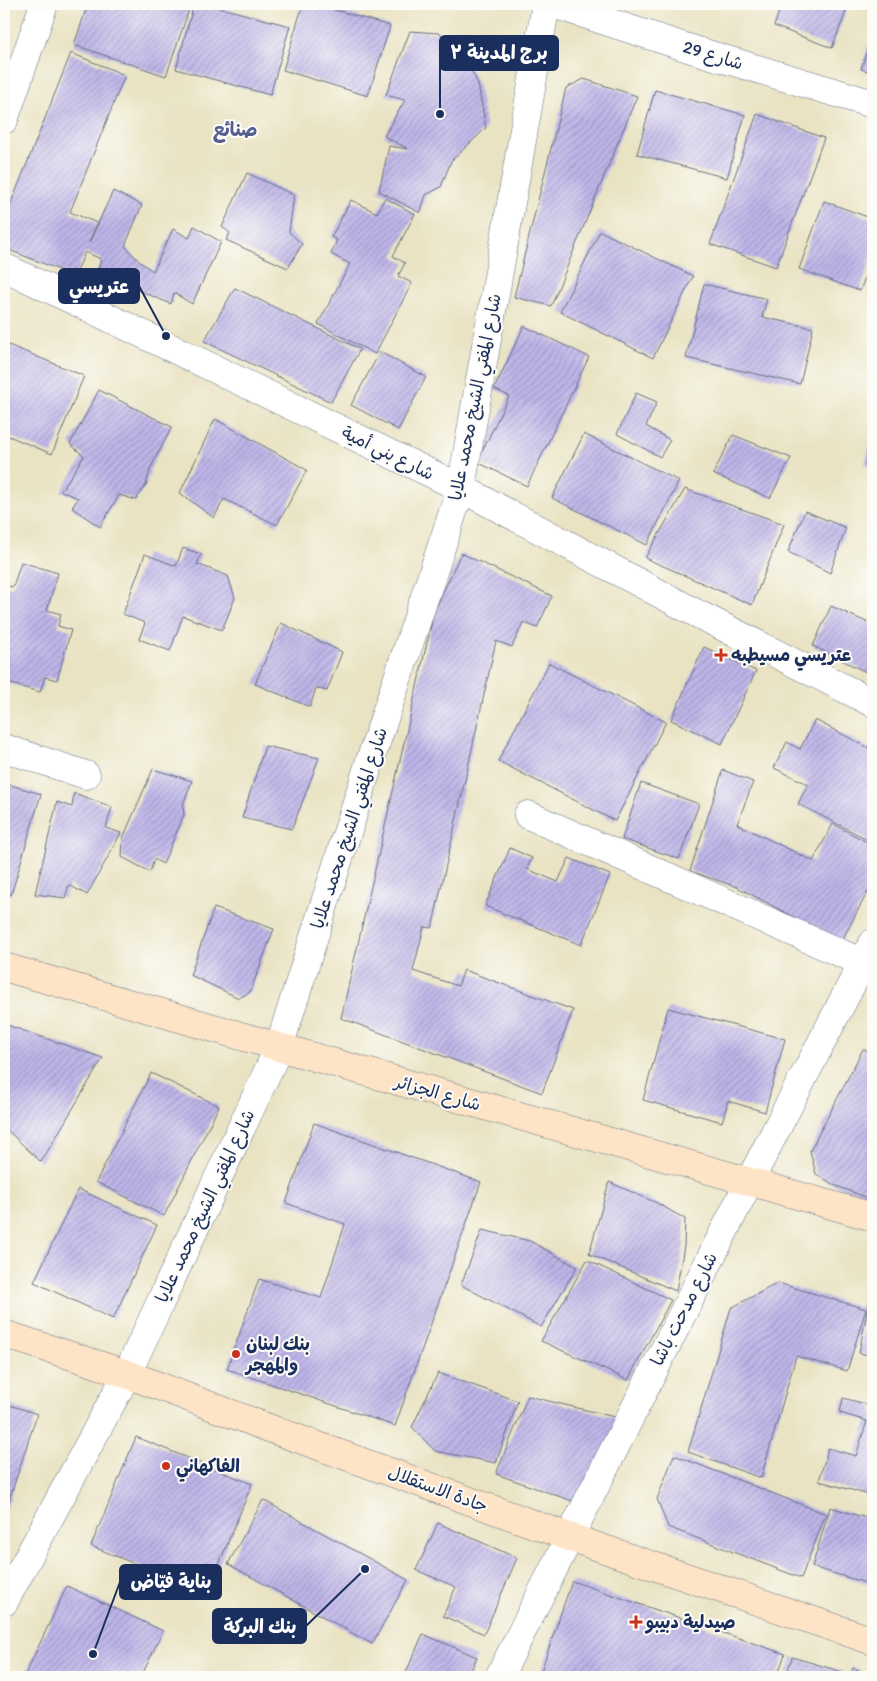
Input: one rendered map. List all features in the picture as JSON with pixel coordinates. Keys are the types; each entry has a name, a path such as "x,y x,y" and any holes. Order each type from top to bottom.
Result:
{"main road":[{"name":"شارع الجزائر","path":"4,967 279,1048 873,1217"},
{"name":"جادة الاستقلال","path":"4,1334 127,1374 569,1537 873,1641"}],"street":[{"path":"4,120 44,4"},
{"name":"شارع المفتي الشيخ محمد علايا","path":"4,1602 127,1374 279,1048 368,767 461,488 546,4"},
{"name":"شارع 29","path":"553,4 688,48 873,104"},
{"name":"شارع بني أمية","path":"4,267 461,488 696,613 873,703"},
{"path":"4,748 86,776"},
{"path":"528,815 868,953"},
{"name":"شارع مدحت باشا","path":"498,1677 749,1182 868,953"}],"building":[{"path":"88,4 191,4 166,76 74,45"},
{"path":"194,4 206,4 290,26 270,95 176,69"},
{"path":"303,4 315,4 390,26 368,96 283,70"},
{"path":"782,4 849,4 832,48 774,26"},
{"path":"410,31 438,33 457,41 478,84 486,128 451,161 441,187 426,195 420,213 379,191 389,146 408,149 384,136 405,100 386,95"},
{"path":"873,32 873,73 861,69"},
{"path":"71,53 125,75 70,212 97,223 89,243 113,191 142,205 125,246 140,262 153,271 173,229 189,238 194,226 221,242 192,304 174,293 171,304 97,273 101,259 85,252 75,276 4,248 4,221"},
{"path":"584,79 637,96 551,306 514,297 566,88"},
{"path":"655,90 745,115 727,178 637,154"},
{"path":"757,114 824,138 776,267 710,244"},
{"path":"247,173 294,195 289,232 302,244 288,268 226,240 230,233 222,227"},
{"path":"385,198 415,214 393,256 405,263 398,276 412,283 375,354 318,324 350,264 331,254 337,240 331,237 351,200 377,213"},
{"path":"824,201 873,219 873,255 860,291 799,269"},
{"path":"600,231 693,276 653,358 560,312"},
{"path":"704,284 767,299 762,317 813,328 800,384 686,358"},
{"path":"235,288 360,349 331,402 204,341"},
{"path":"524,326 589,357 527,486 477,462 509,396 494,389"},
{"path":"4,343 84,376 52,454 4,434"},
{"path":"380,352 426,377 398,430 351,405"},
{"path":"99,390 172,427 151,467 146,485 136,500 119,495 100,527 72,508 78,498 61,491 84,456 70,444"},
{"path":"636,393 657,402 646,426 670,440 660,457 617,434"},
{"path":"215,419 307,470 277,525 224,499 214,518 180,493"},
{"path":"584,434 679,481 647,545 552,498"},
{"path":"873,434 873,468 865,465"},
{"path":"733,435 791,458 770,498 713,474"},
{"path":"685,489 784,524 752,605 645,558"},
{"path":"805,511 846,528 830,573 788,552"},
{"path":"183,548 201,554 197,564 228,576 235,598 222,630 183,616 170,651 139,639 145,623 123,614 145,554 176,566"},
{"path":"461,553 552,596 537,628 523,622 512,647 496,641 432,928 424,927 413,971 458,986 464,970 573,1010 542,1093 341,1018 434,612"},
{"path":"21,562 58,573 47,610 61,614 58,626 71,630 57,680 45,677 40,692 4,682 4,585 13,587"},
{"path":"831,606 873,625 873,669 870,674 813,646"},
{"path":"281,623 342,652 327,691 316,688 310,707 255,684"},
{"path":"704,647 756,671 722,744 671,720"},
{"path":"549,663 666,722 615,821 498,761"},
{"path":"815,720 873,750 873,842 798,804 808,784 774,768 787,742 800,749"},
{"path":"265,746 319,758 292,829 242,818"},
{"path":"153,769 192,781 183,805 184,815 163,864 154,859 150,872 122,857 123,838"},
{"path":"723,770 753,782 737,824 813,861 833,824 873,845 873,882 841,942 737,887 690,871"},
{"path":"4,783 41,794 11,895 4,892"},
{"path":"641,783 699,804 679,859 622,839"},
{"path":"74,793 112,807 106,828 121,833 87,895 69,885 65,898 35,894 57,802 72,807"},
{"path":"510,848 532,858 527,869 558,882 569,858 610,875 581,945 485,906"},
{"path":"214,908 274,929 250,992 239,998 190,975"},
{"path":"668,1008 785,1039 765,1112 728,1101 722,1122 643,1100"},
{"path":"4,1024 103,1058 41,1162 4,1127"},
{"path":"863,1049 873,1053 873,1200 834,1185 816,1174 810,1151"},
{"path":"151,1073 219,1106 164,1216 96,1182"},
{"path":"314,1123 481,1182 395,1426 227,1369 259,1279 321,1298 345,1224 286,1203"},
{"path":"609,1182 657,1203 685,1219 684,1246 676,1291 589,1254"},
{"path":"78,1189 157,1225 113,1319 34,1282"},
{"path":"482,1230 530,1241 577,1267 541,1327 461,1285"},
{"path":"587,1260 671,1300 628,1380 541,1341"},
{"path":"778,1283 866,1309 847,1371 796,1356 761,1478 688,1452 731,1308"},
{"path":"873,1285 873,1356 859,1353"},
{"path":"438,1373 518,1401 496,1463 435,1451 412,1427"},
{"path":"528,1396 623,1419 581,1504 496,1474"},
{"path":"843,1398 873,1406 873,1496 819,1481 828,1448 856,1456 867,1421 840,1413"},
{"path":"4,1403 37,1414 4,1516"},
{"path":"136,1437 252,1484 207,1593 91,1546"},
{"path":"674,1455 826,1514 801,1578 668,1527 657,1499"},
{"path":"263,1500 408,1580 372,1644 228,1564"},
{"path":"830,1507 873,1520 873,1585 812,1567"},
{"path":"438,1523 517,1558 484,1634 443,1616 456,1587 416,1570"},
{"path":"572,1581 785,1654 777,1677 539,1677"},
{"path":"67,1586 163,1631 141,1677 24,1677"},
{"path":"423,1634 477,1657 468,1677 404,1677"},
{"path":"792,1657 843,1672 842,1677 786,1677"},
{"path":"853,1668 873,1676 873,1677 850,1677"}],"place":[{"name":"برج المدينة ٣","path":"440,114"},
{"name":"عتريسي","path":"166,336"},
{"name":"عتريسي مسيطبه","path":"721,655"},
{"name":"بنك لبنان والمهجر","path":"236,1354"},
{"name":"الفاكهاني","path":"166,1466"},
{"name":"بنك البركة","path":"365,1569"},
{"name":"صيدلية دبيبو","path":"636,1622"},
{"name":"بناية فيّاض","path":"93,1654"}],"district":[{"name":"صنائع","path":"235,129"}]}
